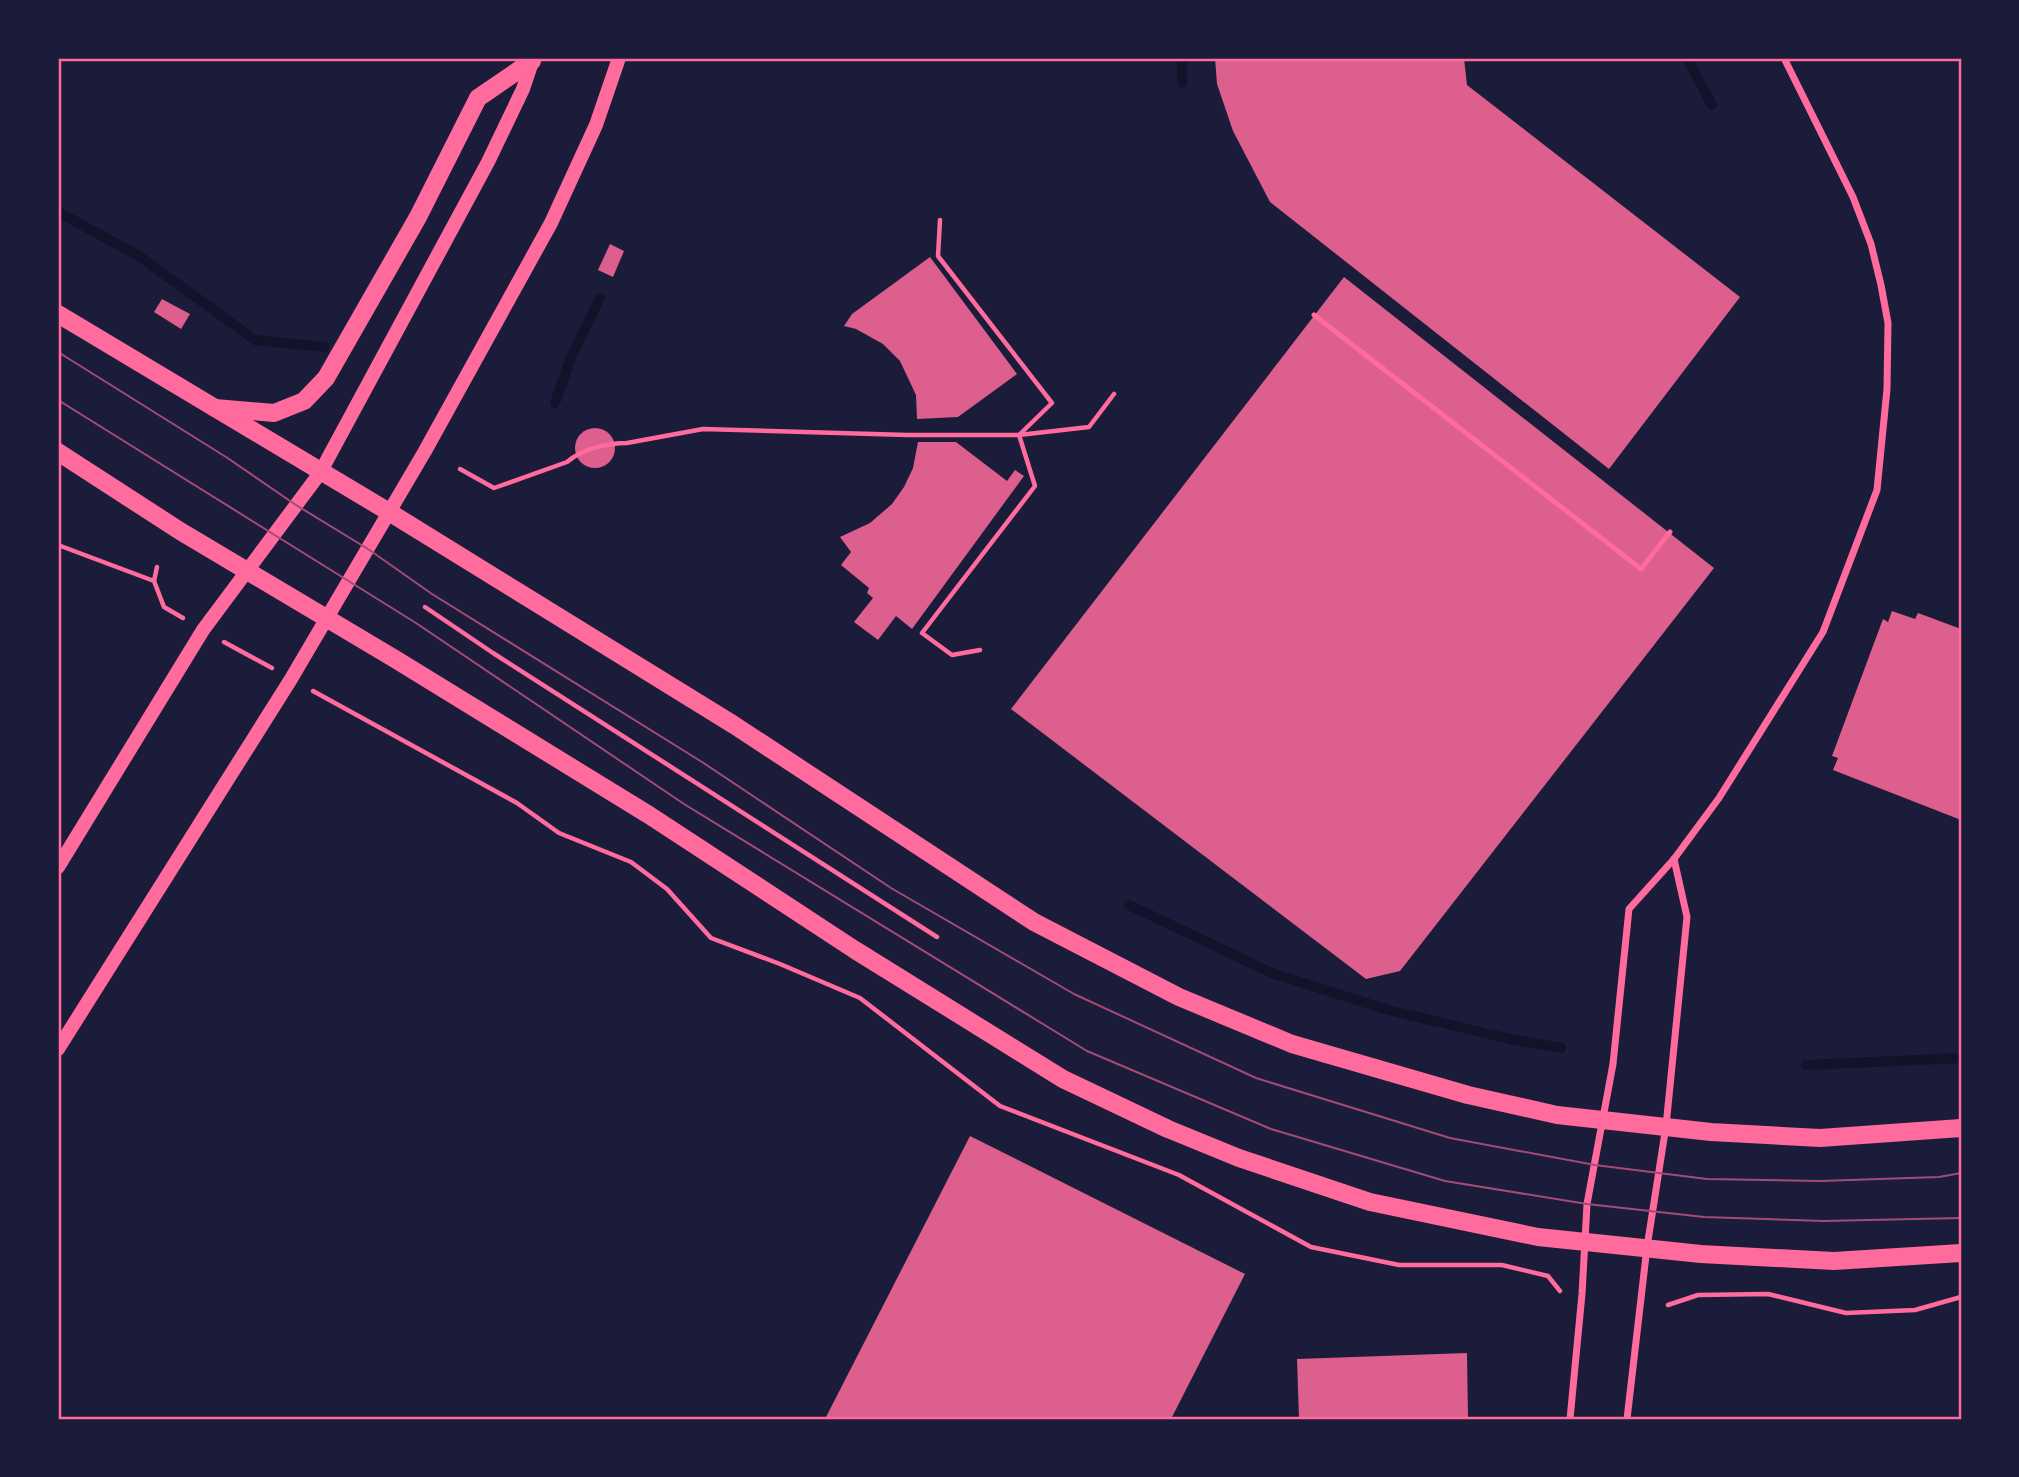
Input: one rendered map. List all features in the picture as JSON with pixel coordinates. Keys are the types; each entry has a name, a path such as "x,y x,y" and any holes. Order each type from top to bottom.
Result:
{"main road":[{"path":"58,1049 291,679 389,512 551,223 596,125 619,58"},
{"path":"212,408 274,413 304,401 326,378 418,217 478,97 533,60"},
{"path":"58,867 203,630 320,472 488,162 523,89 533,60"},
{"path":"58,314 389,512 734,725 1034,922 1179,997 1292,1044 1468,1095 1557,1115 1711,1132 1820,1138 1961,1128"},
{"path":"58,452 180,531 649,815 855,950 1017,1051 1111,1104 1240,1158 1370,1202 1538,1237 1701,1254 1834,1261 1961,1253"}],"street":[{"path":"1570,1419 1587,1204 1613,1064 1629,909 1674,859 1719,797 1823,632 1877,490 1887,389 1888,323 1881,285 1871,244 1853,197 1784,58"},
{"path":"1627,1419 1647,1247 1666,1126 1687,917 1674,859"}],"lane":[{"path":"1314,315 1641,569 1670,532"}],"path":[{"path":"940,220 938,256 1052,402 1019,435"},
{"path":"460,469 494,488 567,462 575,454 614,443 703,429 907,435 1019,435 1089,427 1114,394"},
{"path":"980,650 952,655 922,632 1035,486 1019,435"},
{"path":"58,545 154,581"},
{"path":"158,567 154,581 164,607 345,709"},
{"path":"425,607 937,937"},
{"path":"1668,1305 1698,1295 1768,1294 1846,1313 1915,1310 1961,1297"}],"building":[{"path":"1215,58 1464,58 1467,85 1740,297 1609,469 1270,202 1233,131 1217,84"},
{"path":"610,244 624,251 613,277 598,270"},
{"path":"930,257 1017,374 958,417 917,419 916,395 900,361 883,344 856,329 844,326 852,314"},
{"path":"1344,277 1714,568 1400,971 1366,979 1011,709"},
{"path":"162,299 190,314 181,329 154,312"},
{"path":"595,428 609,434 615,448 609,462 595,468 581,462 575,448 581,434"},
{"path":"918,442 956,442 1007,481 1015,470 1024,476 912,629 896,616 878,640 854,622 873,598 867,593 869,588 841,565 851,552 840,537 870,523 892,504 913,468"},
{"path":"1892,611 1915,619 1918,613 1961,629 1961,820 1833,770 1838,758 1832,756 1883,619 1888,622"},
{"path":"970,1136 1245,1274 1171,1419 825,1419"},
{"path":"1467,1353 1468,1419 1299,1419 1297,1359"}],"waterway":[{"path":"1182,58 1182,83"},
{"path":"1687,58 1712,105"},
{"path":"58,212 139,256 255,340 324,347"},
{"path":"555,403 571,357 600,298"},
{"path":"1129,905 1272,973 1388,1010 1510,1039 1561,1048"},
{"path":"1806,1065 1961,1058"}],"tram line":[{"path":"58,352 226,457 432,594 702,762 891,888 1074,994 1256,1078 1450,1138 1595,1165 1707,1179 1820,1181 1939,1177 1961,1173"},
{"path":"58,400 416,623 684,804 1087,1051 1271,1129 1445,1181 1587,1204 1704,1217 1824,1221 1961,1218"}]}
